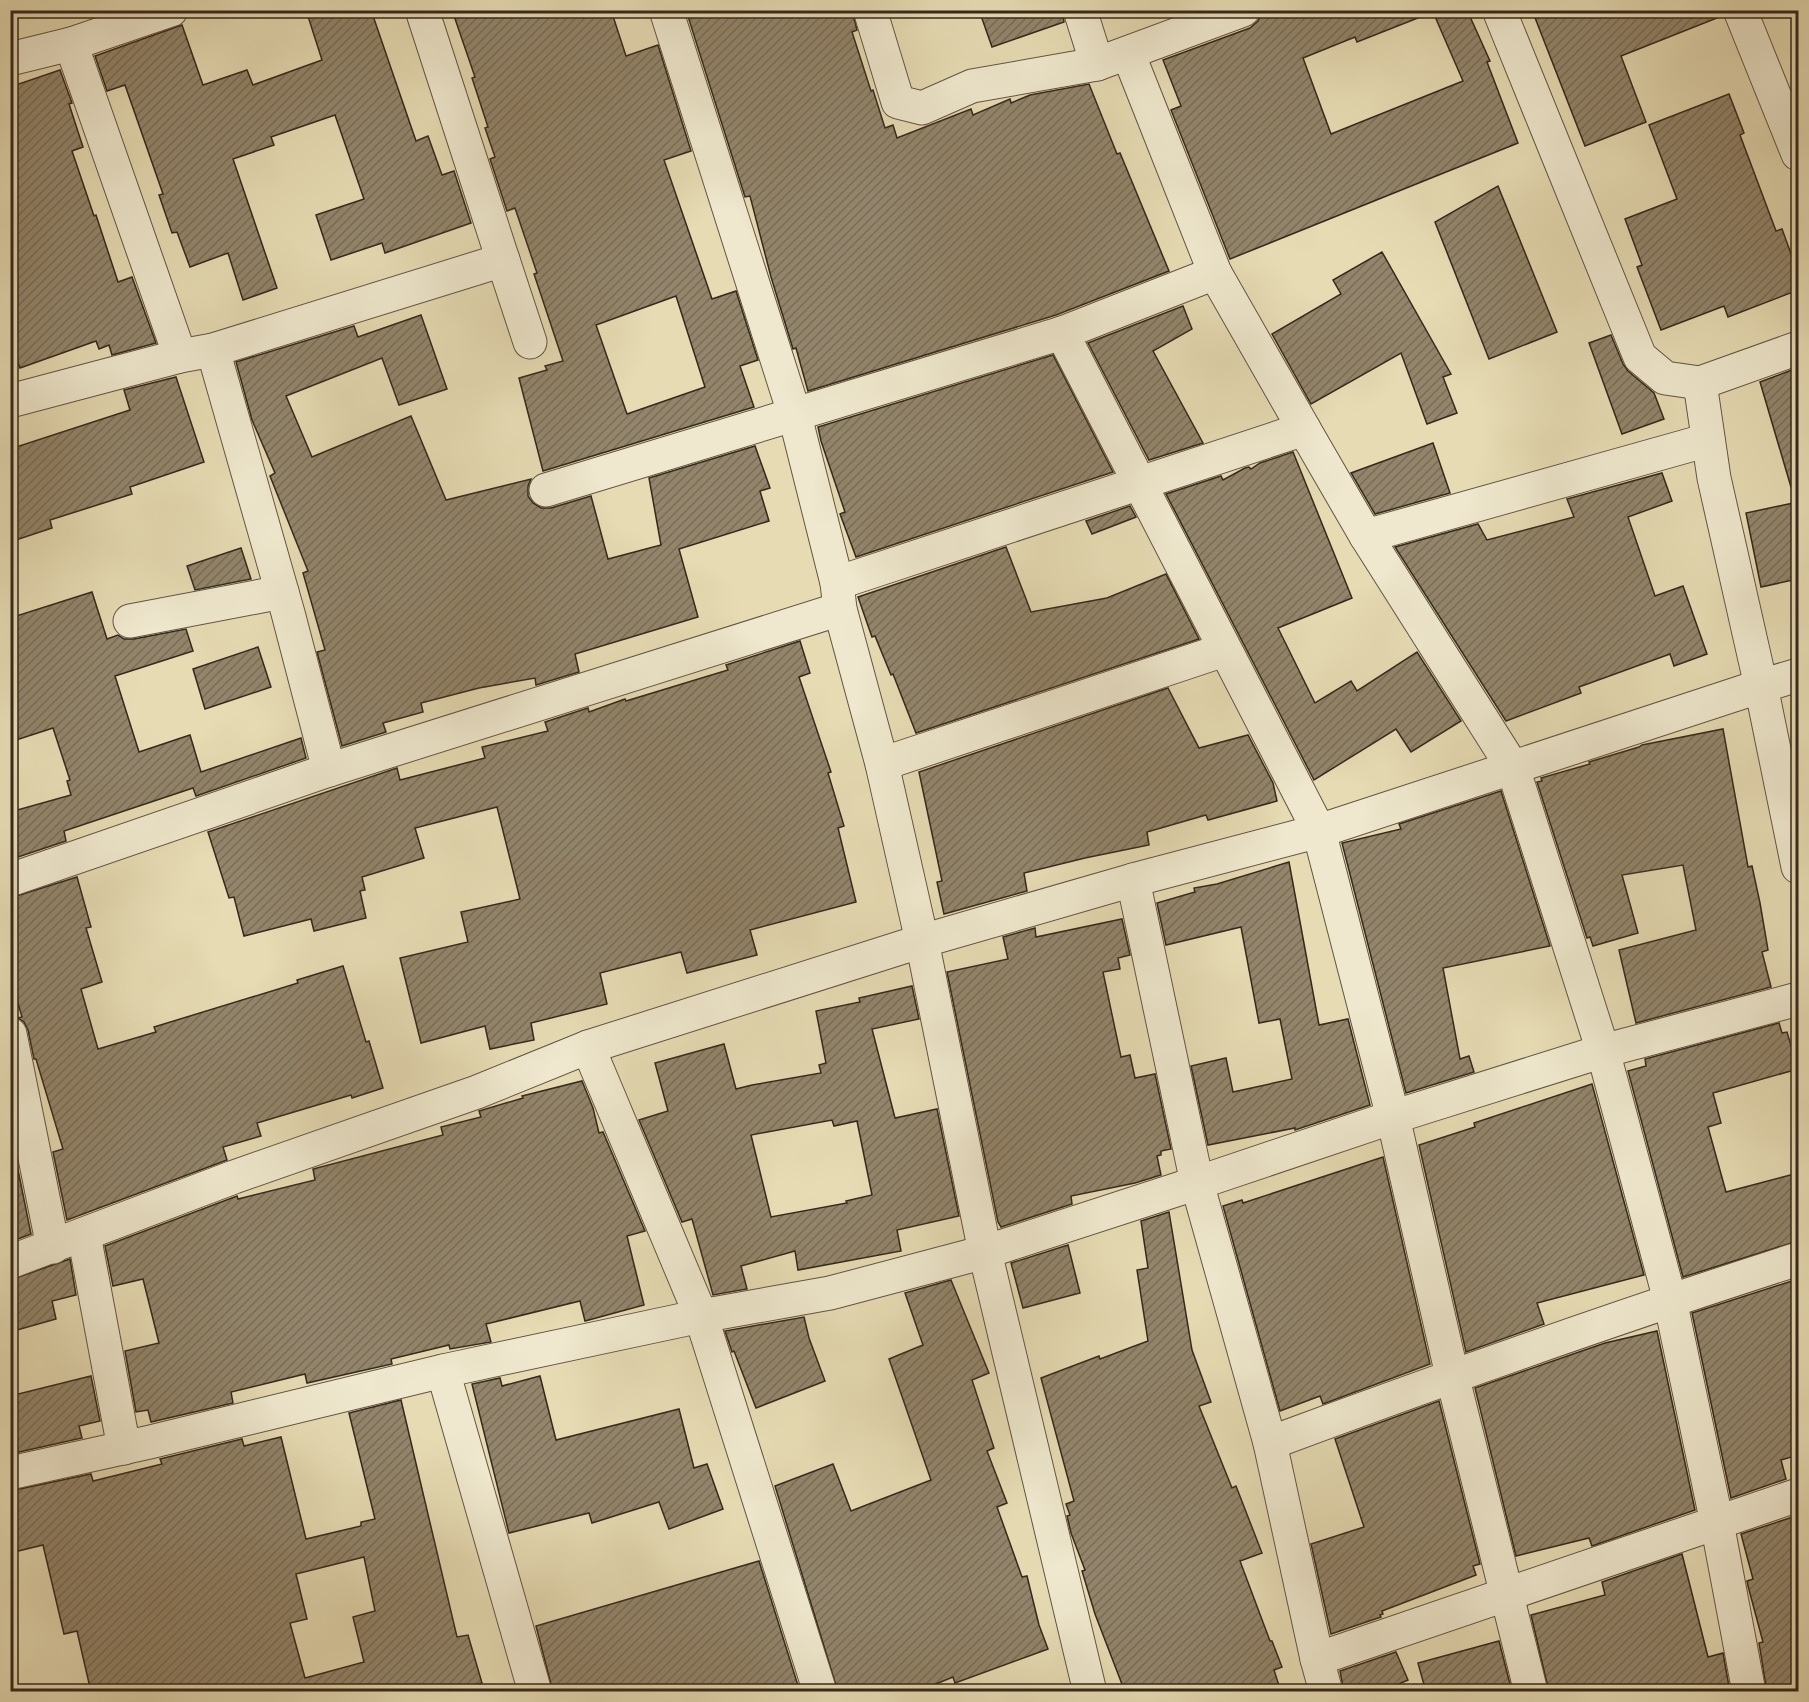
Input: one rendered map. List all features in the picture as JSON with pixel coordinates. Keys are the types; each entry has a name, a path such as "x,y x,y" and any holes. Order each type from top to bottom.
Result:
{"street":[{"path":"10,59 71,44 171,10"},
{"path":"423,10 530,342"},
{"path":"666,10 795,416 838,596 882,764 922,941 985,1252 1090,1692"},
{"path":"870,10 898,102 922,108 972,86 1097,64 1243,10"},
{"path":"1080,10 1097,64"},
{"path":"1499,10 1640,357 1665,378 1700,383 1798,348"},
{"path":"1740,10 1798,154"},
{"path":"71,44 180,356"},
{"path":"1128,52 1215,273 1366,536 1513,768 1603,1051 1670,1300 1717,1523 1749,1692"},
{"path":"10,401 180,356 213,350 503,260"},
{"path":"546,490 1062,333 1215,273"},
{"path":"1062,333 1319,831 1393,1117 1452,1376 1531,1692"},
{"path":"213,350 282,592 328,770"},
{"path":"1700,383 1714,478 1761,686 1798,867"},
{"path":"10,880 838,596 1140,483 1304,429"},
{"path":"1366,536 1708,440"},
{"path":"130,621 282,592"},
{"path":"882,764 1224,650"},
{"path":"10,1262 234,1177 477,1092 588,1047 922,941 1133,880 1319,831 1798,675"},
{"path":"1133,880 1197,1183 1270,1443 1326,1692"},
{"path":"10,1473 124,1448 443,1371 701,1316 830,1293 985,1252 1393,1117 1603,1051 1798,999"},
{"path":"10,1034 53,1247"},
{"path":"588,1047 701,1316 820,1692"},
{"path":"84,1235 124,1448"},
{"path":"1270,1443 1452,1376 1670,1300 1798,1259"},
{"path":"443,1371 535,1692"},
{"path":"1317,1659 1798,1495"}],"building":[{"path":"306,10 371,10 416,141 428,136 442,175 454,171 471,223 385,253 382,243 331,260 316,215 364,199 335,115 271,137 274,145 233,159 277,288 243,300 228,253 190,267 177,232 172,233 159,195 163,194 125,85 107,91 95,56 182,25 203,85 247,70 253,85 322,60"},
{"path":"452,10 611,10 626,56 658,45 691,151 664,160 712,299 736,291 758,360 740,366 754,407 543,471 519,378 547,370 545,366 563,361 515,208 507,211 490,159 495,157 472,78 475,77","holes":["676,296 705,387 627,414 596,325"]},
{"path":"686,10 852,10 857,30 852,32 871,91 873,90 885,128 893,125 897,138 971,109 973,115 1010,99 1011,103 1030,95 1089,84 1169,271 1056,315 808,391 796,348 793,349 771,277 750,196 745,197"},
{"path":"979,10 1062,10 1064,22 992,47"},
{"path":"1266,10 1467,10 1490,61 1487,62 1518,143 1230,259 1171,110 1181,106 1163,60 1250,28 1258,21 1262,12","holes":["1433,12 1463,81 1331,134 1303,58 1355,37 1357,42"]},
{"path":"1532,10 1722,10 1722,16 1621,56 1646,122 1585,146"},
{"path":"60,70 72,103 69,104 83,147 72,151 94,216 96,215 118,282 132,277 156,343 112,355 109,345 99,349 96,341 20,368 10,342 10,87"},
{"path":"1729,94 1744,133 1740,135 1776,231 1782,229 1798,273 1798,290 1728,317 1724,306 1661,330 1637,267 1642,265 1625,219 1677,199 1649,125"},
{"path":"1498,186 1557,332 1489,359 1435,222"},
{"path":"1382,252 1451,374 1443,377 1457,413 1427,424 1401,353 1311,404 1272,334 1341,294 1333,280"},
{"path":"1183,306 1192,329 1153,351 1203,443 1149,460 1088,343"},
{"path":"421,315 447,389 399,405 382,358 286,396 312,457 411,416 446,500 531,479 528,496 541,508 551,508 591,496 608,559 661,545 649,478 755,446 770,488 760,491 769,521 679,549 698,617 575,654 579,672 536,685 535,678 479,688 421,703 423,712 383,723 386,732 342,746 317,652 325,650 303,573 308,571 270,476 275,473 252,420 236,362 354,326 358,337"},
{"path":"1611,335 1628,371 1654,393 1664,419 1622,434 1589,343"},
{"path":"1053,355 1113,472 856,557 840,514 845,512 818,427"},
{"path":"1792,370 1798,392 1798,485 1791,487 1760,382"},
{"path":"176,377 204,462 130,487 132,494 50,520 52,528 10,542 10,449 130,410 124,390"},
{"path":"1433,443 1450,493 1375,514 1351,473"},
{"path":"1293,452 1352,598 1278,628 1315,703 1351,681 1357,691 1417,652 1461,721 1411,752 1396,729 1314,780 1166,494 1221,476 1223,480 1245,468 1251,469 1260,463"},
{"path":"1662,473 1672,501 1628,517 1655,596 1683,586 1707,654 1674,666 1670,654 1579,687 1581,693 1506,721 1395,547 1478,524 1487,540 1574,517 1567,499"},
{"path":"1798,502 1798,579 1761,587 1746,513"},
{"path":"1130,506 1136,517 1092,534 1086,521"},
{"path":"1006,547 1031,612 1107,598 1166,574 1199,639 916,733 893,674 891,675 875,636 872,637 858,597"},
{"path":"241,548 251,579 195,590 187,566"},
{"path":"92,592 107,639 118,635 124,639 134,639 186,629 193,651 115,676 139,752 190,735 201,772 301,738 306,758 196,796 193,788 64,831 66,841 12,859 10,812 71,795 67,781 70,780 53,728 10,742 10,618"},
{"path":"800,641 810,673 799,677 831,772 828,773 844,826 838,828 856,902 750,930 757,955 687,973 681,952 600,973 607,1004 531,1023 534,1040 490,1049 485,1026 421,1043 400,958 468,942 461,912 520,899 497,807 415,828 424,858 362,877 365,890 360,891 366,918 314,931 311,919 244,936 234,897 229,898 208,832 397,768 400,780 485,758 482,747 548,731 545,722 588,708 589,712 625,699 626,701 728,670 726,665"},
{"path":"258,647 271,687 205,709 193,669"},
{"path":"1168,688 1199,748 1248,735 1273,783 1277,801 1208,820 1206,815 1147,832 1149,845 1024,873 1027,891 944,914 937,882 942,881 919,772"},
{"path":"1723,729 1748,867 1752,866 1760,903 1768,950 1762,952 1771,987 1636,1023 1619,950 1696,930 1683,865 1622,875 1638,933 1593,946 1590,937 1587,938 1537,782 1542,781 1541,778 1590,764 1589,762 1642,745"},
{"path":"1501,791 1550,946 1443,968 1460,1059 1469,1056 1474,1072 1406,1093 1342,843 1401,829 1399,824"},
{"path":"1289,862 1319,1025 1348,1019 1370,1105 1295,1130 1295,1128 1208,1145 1191,1066 1226,1058 1233,1092 1292,1079 1280,1019 1259,1023 1241,927 1166,945 1157,903 1195,892 1194,888 1217,884"},
{"path":"77,877 91,927 86,928 102,982 81,989 98,1049 156,1032 154,1027 298,983 297,980 343,966 366,1042 369,1041 383,1088 352,1098 351,1095 257,1123 261,1136 223,1147 227,1160 67,1220 53,1152 63,1149 36,1059 34,1059 28,1030 24,1022 18,1018 22,1017 10,976 10,898"},
{"path":"1122,919 1130,955 1118,958 1120,969 1103,972 1121,1057 1130,1055 1135,1078 1155,1074 1171,1149 1161,1151 1161,1155 1157,1156 1161,1175 1135,1183 1071,1196 1072,1204 1001,1227 998,1222 947,972 1008,959 1003,937 1035,928 1036,937"},
{"path":"912,986 919,1019 872,1029 895,1118 937,1109 959,1216 897,1230 901,1251 798,1270 795,1251 741,1266 747,1289 713,1295 692,1219 682,1222 639,1120 668,1111 655,1063 724,1044 736,1089 821,1073 819,1065 826,1063 816,1011 860,1002 859,998","holes":["832,1120 834,1126 857,1121 872,1195 846,1201 847,1203 771,1217 751,1135"]},
{"path":"1779,1023 1782,1033 1787,1032 1798,1069 1713,1093 1721,1123 1708,1127 1726,1192 1798,1173 1798,1241 1683,1277 1628,1071 1646,1066 1645,1059"},
{"path":"582,1081 593,1108 599,1133 603,1132 645,1231 627,1236 644,1305 585,1321 580,1301 486,1324 491,1342 450,1349 449,1345 391,1359 392,1364 307,1383 305,1374 231,1392 233,1403 151,1422 148,1410 136,1412 125,1351 159,1343 143,1279 113,1286 105,1246 237,1196 238,1199 315,1180 313,1169 443,1135 441,1127 481,1117 479,1111 523,1098 522,1096"},
{"path":"1592,1084 1644,1275 1537,1303 1544,1324 1466,1352 1419,1145 1475,1127 1474,1123"},
{"path":"1383,1157 1430,1364 1323,1404 1320,1396 1280,1411 1223,1206 1242,1200 1243,1203"},
{"path":"17,1165 31,1234 10,1242 10,1167"},
{"path":"1169,1212 1192,1350 1211,1402 1199,1406 1232,1488 1236,1486 1262,1553 1240,1561 1282,1667 1274,1670 1281,1692 1125,1692 1095,1614 1082,1571 1085,1570 1067,1516 1070,1515 1066,1504 1074,1501 1041,1378 1099,1356 1100,1359 1148,1341 1137,1270 1148,1268 1141,1221"},
{"path":"1068,1245 1080,1293 1023,1308 1011,1263"},
{"path":"70,1259 76,1295 52,1301 56,1319 10,1332 10,1280"},
{"path":"1798,1279 1798,1455 1781,1460 1786,1479 1731,1498 1692,1313"},
{"path":"951,1280 989,1373 972,1380 994,1448 987,1451 1007,1503 997,1507 1022,1577 1027,1576 1039,1625 1048,1649 955,1683 953,1677 916,1692 838,1692 775,1486 833,1464 851,1511 931,1480 889,1359 923,1345 905,1293"},
{"path":"804,1317 825,1381 756,1408 725,1331"},
{"path":"1657,1331 1695,1510 1592,1546 1589,1538 1516,1556 1475,1388 1605,1343"},
{"path":"91,1376 100,1421 79,1426 82,1438 10,1454 10,1396"},
{"path":"540,1376 556,1440 679,1409 694,1468 707,1464 723,1509 669,1529 659,1502 592,1523 589,1513 509,1533 472,1384 500,1378 502,1386"},
{"path":"401,1400 457,1637 468,1635 482,1683 453,1692 91,1692 77,1631 64,1634 43,1545 10,1553 10,1491 91,1474 93,1481 162,1464 160,1459 242,1439 244,1446 281,1437 306,1539 361,1526 361,1522 375,1519 349,1413","holes":["364,1557 375,1611 353,1617 364,1662 305,1678 290,1623 307,1619 296,1574"]},
{"path":"1439,1401 1480,1564 1473,1566 1476,1575 1382,1611 1381,1617 1331,1634 1311,1544 1364,1527 1335,1439"},
{"path":"1796,1516 1798,1525 1798,1692 1767,1692 1759,1643 1763,1642 1747,1581 1753,1579 1741,1534"},
{"path":"1682,1554 1708,1657 1723,1653 1730,1692 1549,1692 1531,1615 1605,1595 1602,1582"},
{"path":"759,1561 800,1692 553,1692 536,1626"},
{"path":"1499,1641 1512,1692 1426,1692 1418,1663"},
{"path":"1396,1652 1408,1680 1380,1692 1344,1692 1340,1671"}]}
